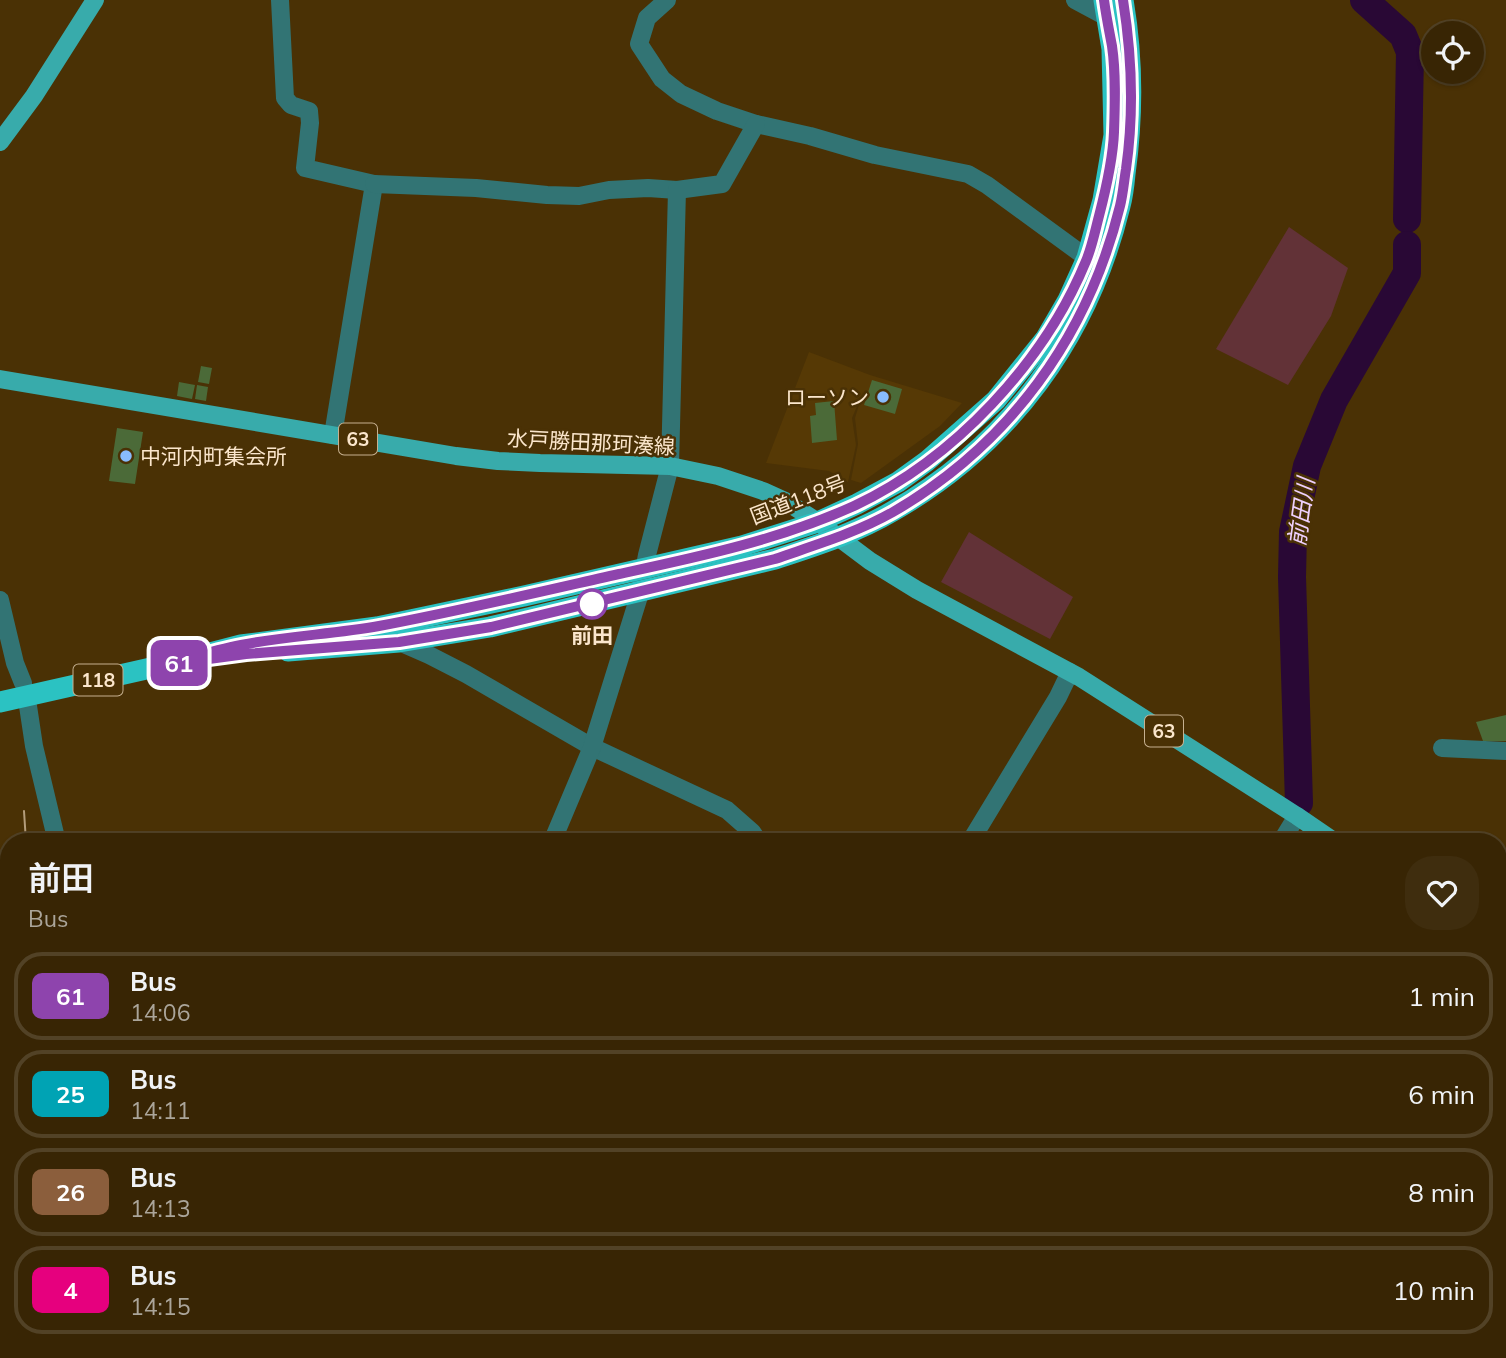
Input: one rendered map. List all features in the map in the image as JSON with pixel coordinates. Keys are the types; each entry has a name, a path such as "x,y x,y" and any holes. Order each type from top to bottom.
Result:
{"highway":[{"name":"国道118号","path":"164,665 246,654 399,642 491,627 640,593 812,548 879,519 928,489 997,432 1048,372 1068,339 1095,262 1121,204 1130,140 1131,90 1128,29 1123,0"},
{"name":"国道118号","path":"0,702 241,645 377,626 742,546 818,522 898,482 927,461 996,400 1046,338 1068,300 1095,262 1114,135 1112,49 1105,8"}],"main road":[{"path":"0,142 34,96 95,0"},
{"name":"水戸勝田那珂湊線","path":"0,379 456,456 498,461 670,466 748,485 785,500 870,561 917,590 1070,672 1322,833"}],"street":[{"path":"280,0 285,98 291,105 309,111 305,168 374,184 476,188 547,195 579,196 609,190 648,188 677,190 722,184 756,124"},
{"path":"667,0 647,18 639,44 662,79 681,94 756,124 810,136 875,156 968,174 1095,262"},
{"path":"1075,0 1105,8 1128,29"},
{"path":"334,435 374,184"},
{"path":"556,833 592,747 640,593 670,466 677,190"},
{"path":"0,600 15,663 28,695 34,746 55,833"},
{"path":"377,626 399,642 429,654 466,674 592,747 727,810 753,833"},
{"path":"975,833 1058,697 1070,672"},
{"path":"1442,748 1506,751"},
{"path":"1287,833 1297,816"}],"shaded area":[{"path":"1289,227 1348,268 1331,316 1288,385 1216,349"},
{"path":"809,352 870,375 962,403 940,426 861,483 851,480 858,444 855,418 863,392 852,418 856,445 848,482 829,471 766,463"},
{"path":"969,532 1073,597 1050,639 941,582"}],"building":[{"path":"201,366 212,368 209,384 198,382"},
{"name":"ローソン","path":"872,380 902,389 895,414 864,405"},
{"path":"179,382 195,385 192,399 177,396"},
{"path":"197,385 208,387 206,401 195,399"},
{"path":"834,401 837,440 812,443 810,416 816,415 815,403"},
{"name":"中河内町集会所","path":"117,428 143,432 135,484 109,481"},
{"path":"1506,715 1506,741 1483,741 1476,722"}],"waterway":[{"name":"前田川","path":"1364,0 1403,35 1410,52 1407,219"},
{"name":"前田川","path":"1299,803 1293,532 1307,466 1334,400 1407,273 1407,245"}],"tram line":[{"path":"24,811 25,833"}],"bus line":[{"name":"61","path":"1104,0 1112,49 1114,135 1108,178 1087,258 1068,300 1046,338 996,400 927,461 898,482 818,522 742,546 377,626 241,645 164,665 246,654 399,642 491,627 640,593 812,548 879,519 928,489 997,432 1048,372 1068,339 1103,266 1121,204 1130,140 1128,29 1123,0"}],"place":[{"name":"ローソン","path":"883,397"},
{"name":"中河内町集会所","path":"126,456"},
{"name":"前田","path":"592,604"}]}
